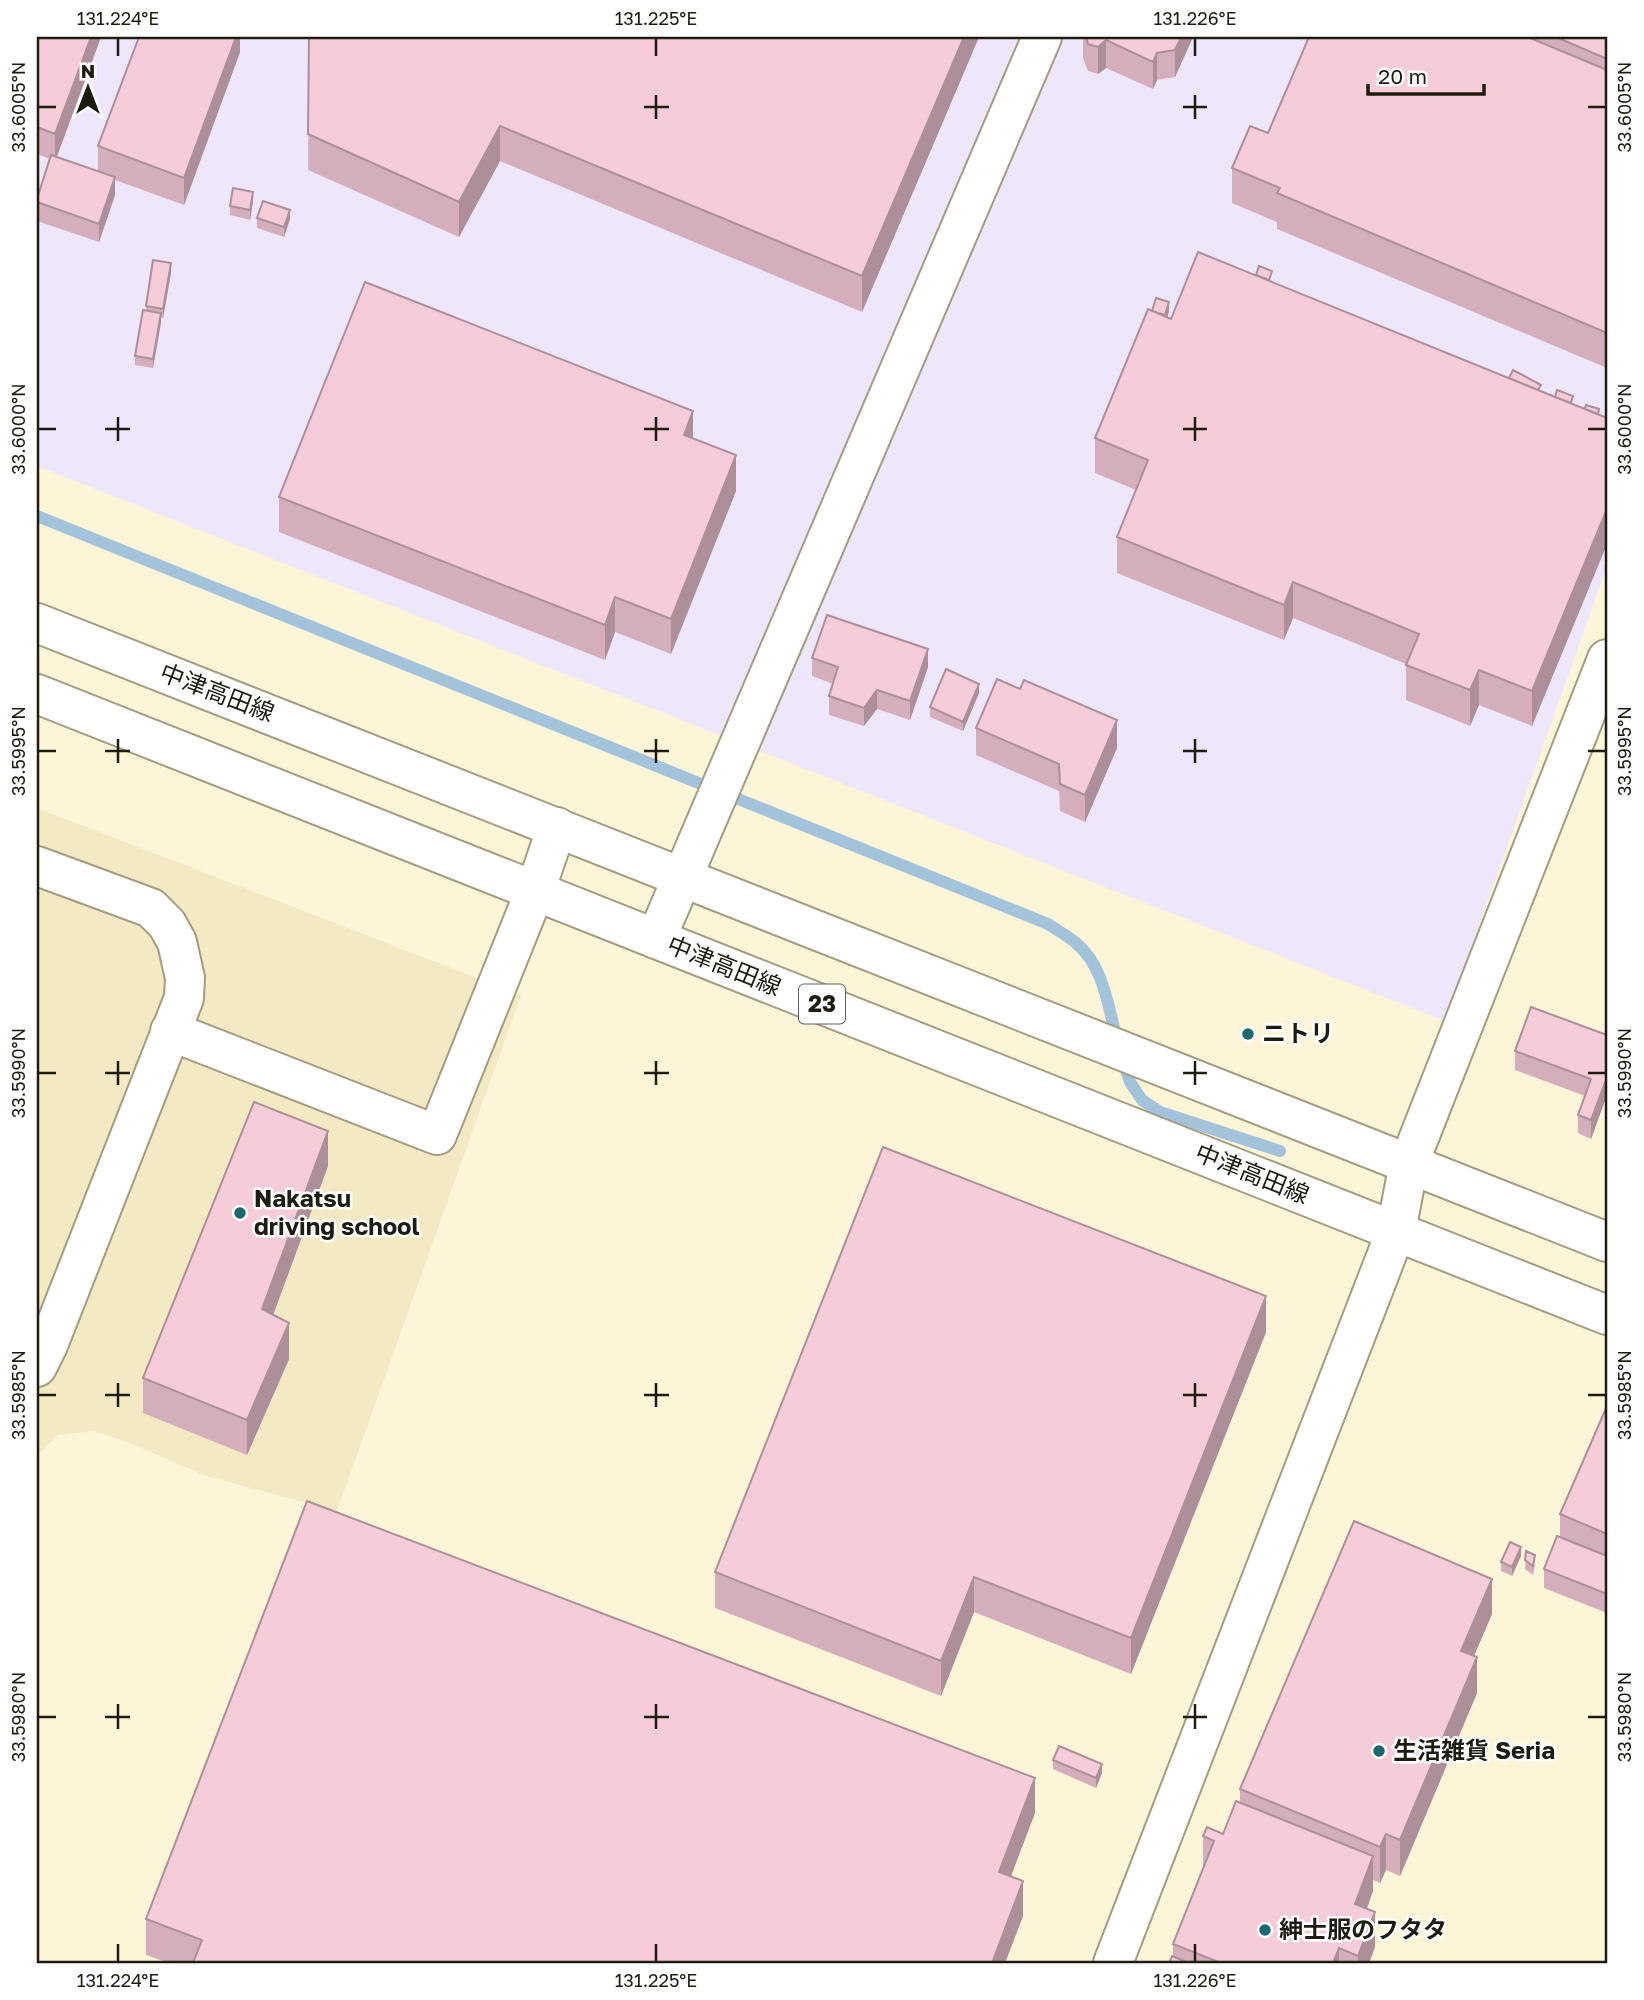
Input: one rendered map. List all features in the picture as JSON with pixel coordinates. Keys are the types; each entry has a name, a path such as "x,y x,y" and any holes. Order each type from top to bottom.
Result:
{"main road":[{"path":"656,939 1042,37"},
{"name":"中津高田線","path":"37,623 1607,1242"},
{"path":"1113,1963 1396,1231 1409,1163 1607,659"},
{"name":"中津高田線","path":"37,694 1607,1315"},
{"path":"170,1031 437,1135 535,891 557,827"},
{"path":"37,866 151,908 167,924 177,942 186,978 184,998 40,1353"}],"shaded area":[{"path":"37,37 1607,37 1607,566 1445,1021 37,466"},
{"name":"Nakatsu driving school","path":"37,808 521,995 337,1511 206,1476 125,1441 94,1431 58,1435 37,1456"}],"building":[{"path":"37,37 91,37 55,134 37,127"},
{"path":"139,37 236,37 184,178 98,146"},
{"path":"309,37 964,37 862,276 500,126 459,202 308,134"},
{"path":"1086,37 1181,37 1175,50 1157,53 1153,62 1106,40 1098,47 1088,44"},
{"path":"1309,37 1528,37 1607,70 1607,333 1277,193 1280,188 1232,168 1250,126 1268,133"},
{"path":"1556,37 1607,37 1607,59"},
{"path":"51,155 115,177 99,224 37,202"},
{"path":"233,188 253,192 250,210 230,206"},
{"path":"263,201 290,210 284,227 257,218"},
{"path":"1198,252 1607,418 1607,509 1532,691 1479,670 1470,690 1406,665 1419,634 1293,582 1284,605 1117,537 1148,460 1095,438 1148,309 1171,319"},
{"path":"153,260 171,263 163,309 146,306"},
{"path":"1259,266 1272,271 1269,280 1256,275"},
{"path":"365,282 693,411 684,435 736,455 671,619 615,597 605,625 279,497"},
{"path":"1156,298 1169,302 1165,315 1152,311"},
{"path":"143,310 161,313 153,359 135,356"},
{"path":"1513,370 1541,385 1538,390 1509,378"},
{"path":"1557,390 1573,396 1571,403 1555,397"},
{"path":"1586,405 1599,409 1598,414 1585,409"},
{"path":"827,615 928,649 910,701 877,690 864,708 829,696 838,667 812,658"},
{"path":"946,669 979,684 963,722 930,707"},
{"path":"997,679 1020,689 1024,680 1117,720 1085,795 1060,784 1059,764 976,728"},
{"path":"1531,1007 1607,1035 1607,1077 1591,1120 1578,1115 1591,1079 1515,1051"},
{"path":"254,1102 328,1131 262,1309 289,1323 247,1420 143,1378"},
{"path":"883,1147 1266,1296 1131,1638 974,1577 941,1661 715,1572"},
{"path":"1607,1406 1607,1534 1560,1514"},
{"path":"307,1501 1035,1778 999,1872 1023,1881 992,1963 193,1963 202,1940 146,1919"},
{"path":"1354,1521 1492,1579 1461,1651 1477,1657 1400,1840 1386,1834 1380,1847 1240,1789"},
{"path":"1557,1536 1607,1556 1607,1594 1544,1569"},
{"path":"1510,1542 1521,1547 1512,1567 1501,1562"},
{"path":"1526,1551 1535,1555 1533,1566 1525,1560"},
{"path":"1059,1746 1102,1764 1096,1778 1053,1760"},
{"path":"1236,1801 1373,1856 1355,1904 1375,1912 1358,1956 1339,1948 1333,1963 1221,1963 1173,1944 1214,1841 1203,1836 1207,1827 1223,1834"},
{"path":"1172,1956 1189,1963 1169,1963"}],"waterway":[{"path":"37,516 1048,924 1076,943 1093,963 1104,988 1117,1040"},
{"path":"1122,1058 1130,1082 1142,1100 1160,1112 1280,1151"}],"place":[{"name":"ニトリ","path":"1248,1034"},
{"name":"Nakatsu driving school","path":"240,1213"},
{"name":"生活雑貨 Seria","path":"1379,1751"},
{"name":"紳士服のフタタ","path":"1265,1930"}]}
